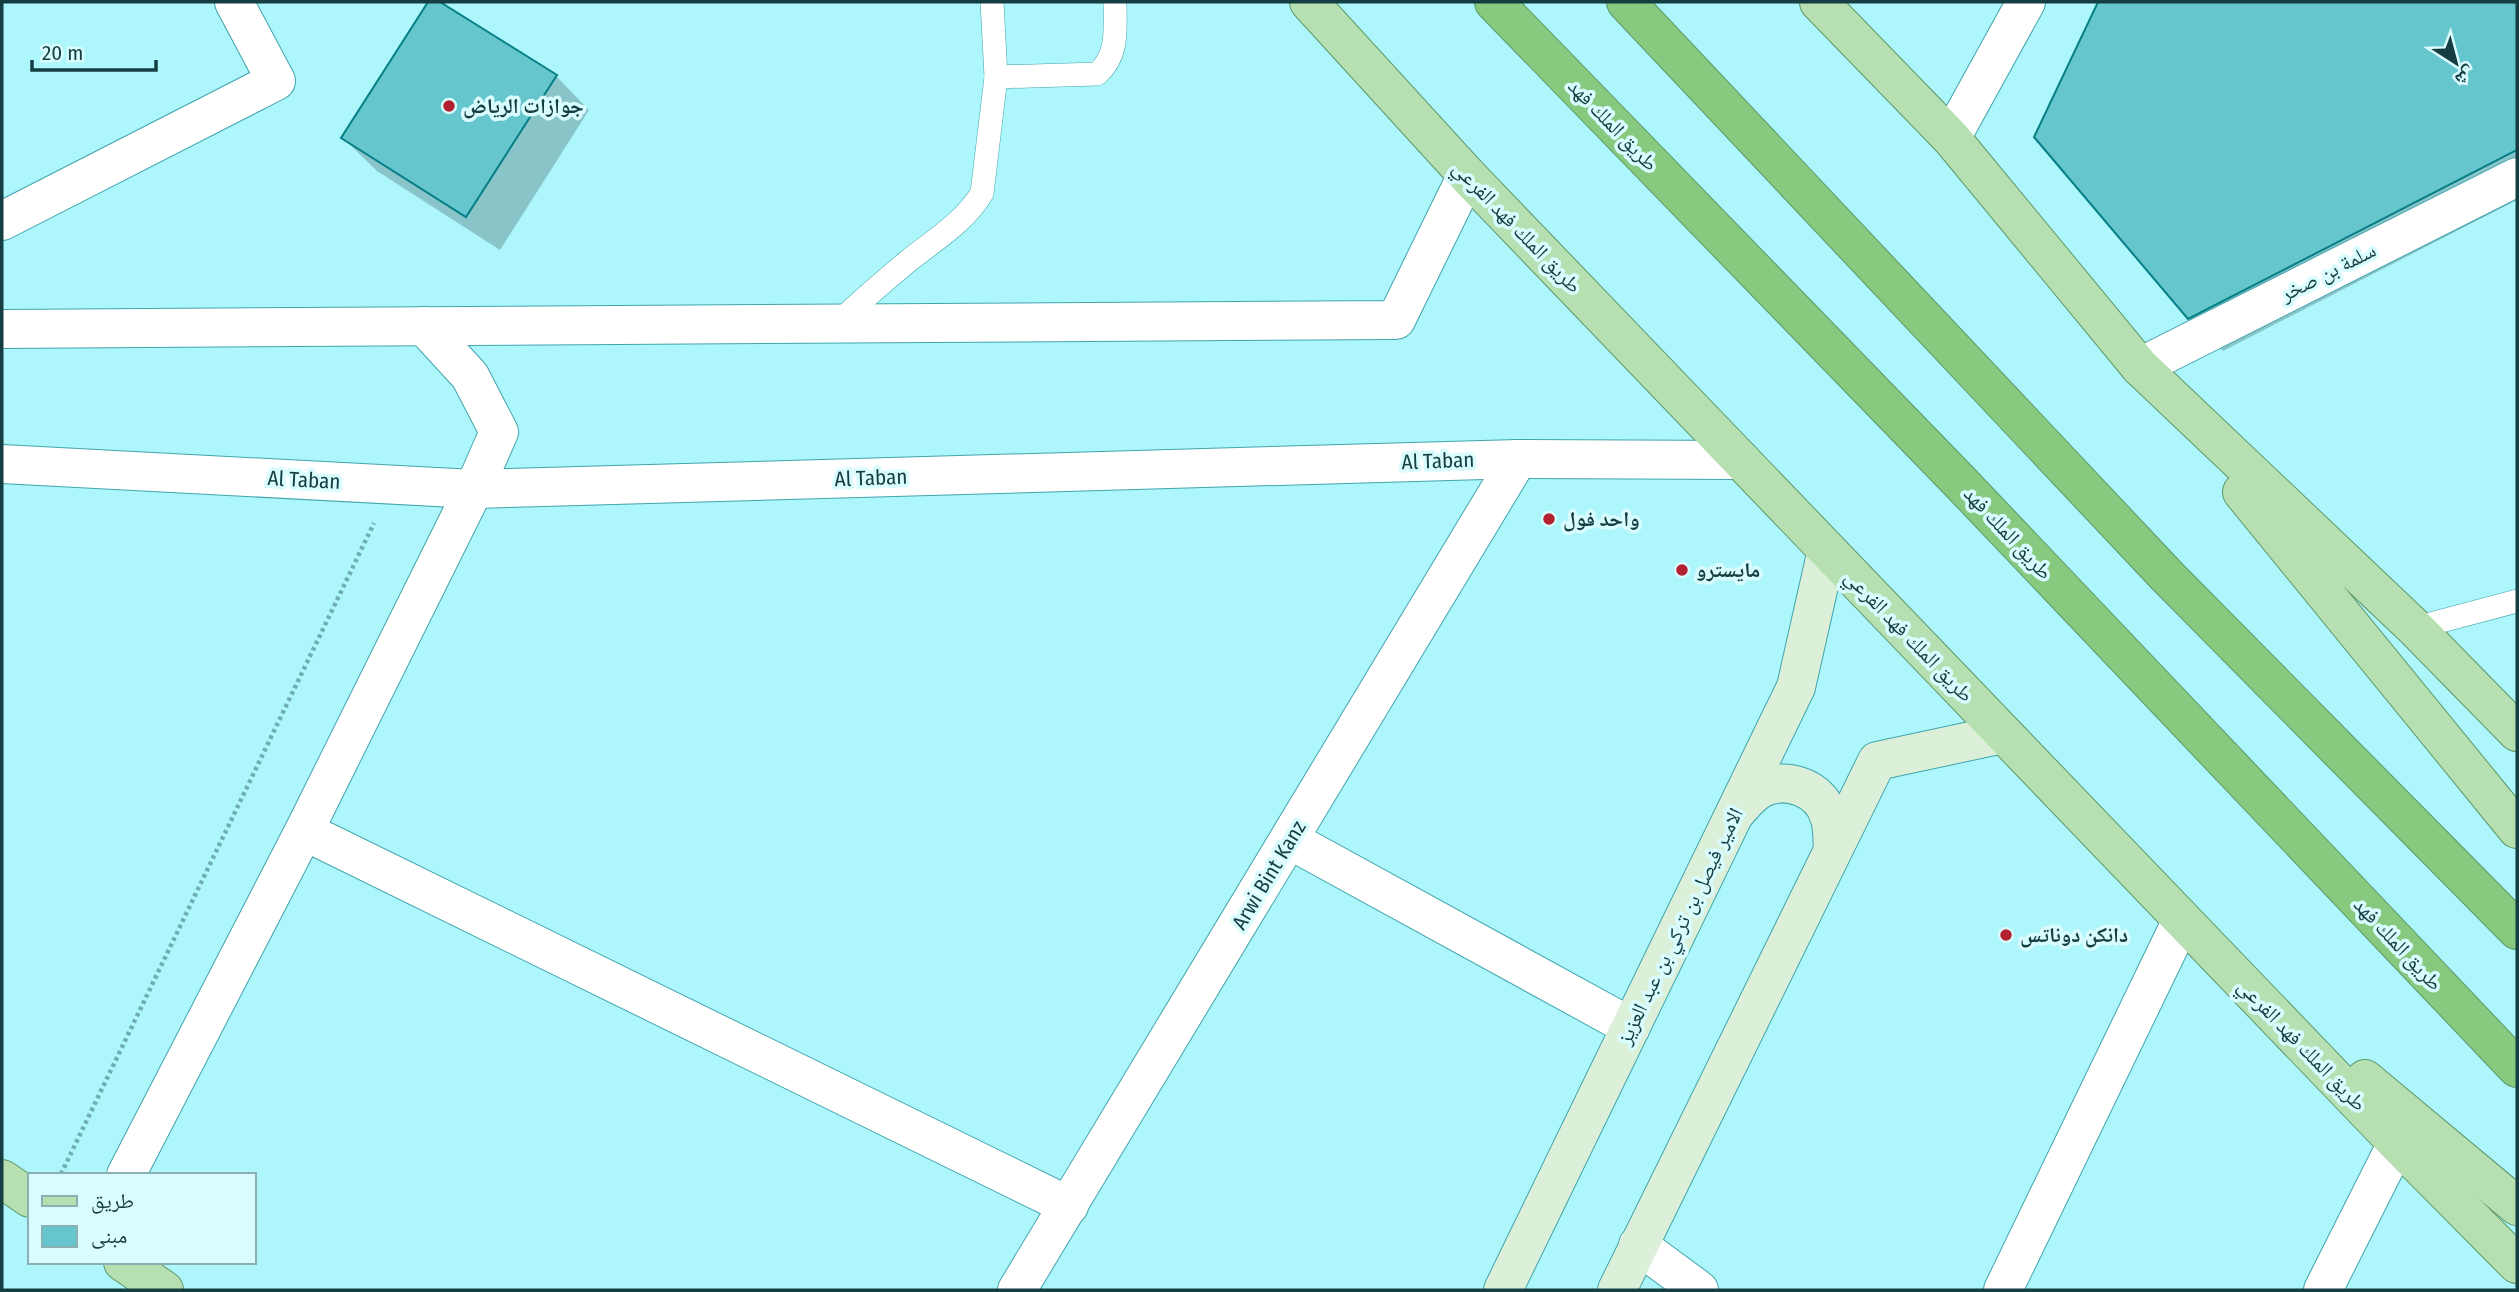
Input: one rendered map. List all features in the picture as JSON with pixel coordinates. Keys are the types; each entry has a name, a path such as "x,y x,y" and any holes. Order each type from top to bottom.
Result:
{"highway":[{"name":"طريق الملك فهد","path":"1494,2 1970,493 2517,1068"},
{"path":"1626,2 2166,575 2517,930"}],"main road":[{"name":"طريق الملك فهد الفرعي","path":"1309,2 1467,175 2397,1143 2517,1264"},
{"path":"1819,2 1951,138 2517,830"},
{"path":"2140,367 2414,628 2517,732"},
{"name":"الامير فيصل بن تركي بن عبد العزيز","path":"1503,1290 1796,687 1827,550"},
{"path":"1617,1290 1877,761 2003,734"},
{"path":"1734,816 1752,794 1763,787 1790,783 1802,787 1814,794 1829,816 1833,849"},
{"path":"2193,931 2517,1206"},
{"path":"2,1179 28,1197"},
{"path":"126,1264 164,1290"}],"street":[{"path":"2,221 276,81 234,2"},
{"path":"1951,138 2026,2"},
{"path":"2,329 1396,320 1467,175"},
{"name":"سلمة بن صخر","path":"2140,367 2517,177"},
{"path":"127,1173 304,831 474,489 499,432 470,376 424,326"},
{"name":"Al Taban","path":"2,464 474,489 1518,459 1741,460"},
{"name":"Arwi Bint Kanz","path":"1017,1290 1518,459"},
{"path":"304,831 1069,1206"},
{"path":"1290,840 1631,1027"},
{"path":"2003,1290 2193,931"},
{"path":"2323,1290 2397,1143"},
{"path":"1638,1245 1699,1290"}],"lane":[{"path":"838,323 955,226 972,209 982,193 996,77 992,2"},
{"path":"996,77 1097,74 1109,64 1115,39 1115,2"},
{"path":"2414,628 2517,601"}],"path":[{"path":"61,1173 374,522"}],"building":[{"name":"جوازات الرياض","path":"428,2 440,2 557,75 466,217 341,138"},
{"path":"2098,2 2517,2 2517,150 2188,319 2034,137"}],"place":[{"name":"جوازات الرياض","path":"449,106"},
{"name":"واحد فول","path":"1549,519"},
{"name":"مايسترو","path":"1682,570"},
{"name":"دانكن دوناتس","path":"2006,935"}]}
